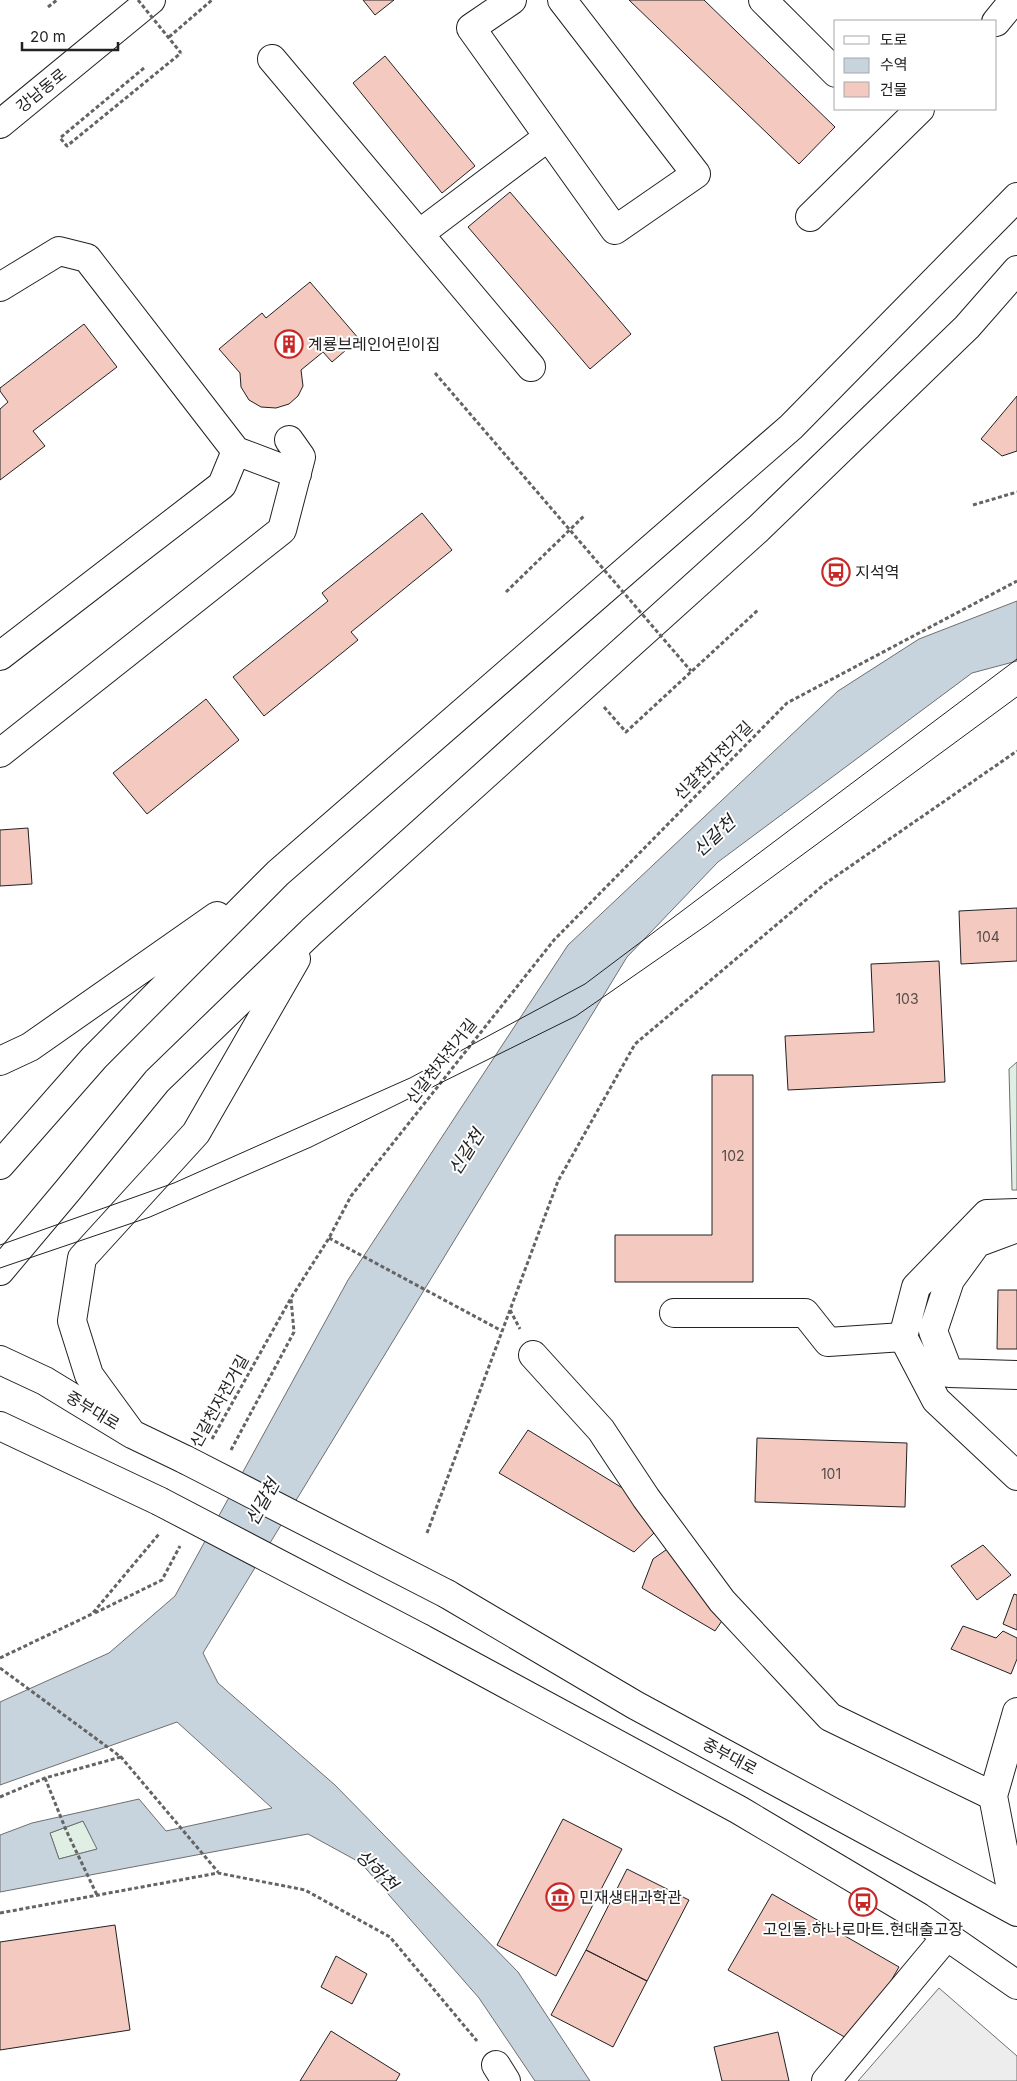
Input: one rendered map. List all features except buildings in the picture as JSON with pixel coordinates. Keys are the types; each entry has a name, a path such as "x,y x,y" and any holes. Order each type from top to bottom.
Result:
{"main road":[{"name":"강남동로","path":"0,124 152,0"},
{"path":"512,0 471,28 615,230 696,174 562,0"},
{"path":"762,0 834,71"},
{"path":"997,21 1014,0"},
{"path":"272,59 531,367"},
{"path":"810,217 919,110"},
{"path":"419,234 548,136"},
{"path":"0,1165 94,1058 278,873 791,427 1017,197"},
{"path":"0,287 59,251 86,258 236,451 297,474"},
{"path":"0,1271 157,1081 312,931 758,529 967,327 1017,270"},
{"path":"0,753 282,530 301,457 290,440"},
{"path":"0,656 222,485 236,451"},
{"path":"0,1061 30,1047 278,873"},
{"path":"132,1434 89,1375 72,1321 82,1258 196,1133 312,931"},
{"path":"1017,1213 987,1214 916,1287 903,1337 936,1400 1017,1476"},
{"path":"1017,1228 977,1242 950,1280 933,1331 949,1373 1017,1375"},
{"path":"674,1313 805,1313 828,1342 903,1337"},
{"path":"533,1355 601,1430 646,1498 722,1601 830,1717 993,1796"},
{"name":"중부대로","path":"0,1360 45,1381 132,1434 447,1594 636,1705 1016,1911"},
{"path":"0,1426 159,1501 421,1638 739,1810 920,1917 1017,1985"},
{"path":"1016,1911 993,1796 1017,1712"},
{"path":"826,2081 947,1936"}],"path":[{"path":"48,8 57,0"},
{"path":"138,0 181,53 66,146 60,138 144,68"},
{"path":"169,37 212,0"},
{"path":"435,374 691,672"},
{"path":"973,505 1017,492"},
{"path":"506,592 585,515"},
{"name":"신갈천자전거길","path":"210,1444 291,1298 351,1196 554,940 788,703 1017,581"},
{"path":"626,732 758,610"},
{"path":"427,1533 558,1181 636,1044 826,884 1017,751"},
{"path":"328,1238 502,1331"},
{"path":"0,1658 92,1614 162,1530"},
{"path":"0,1668 121,1757 218,1872"},
{"path":"0,1797 45,1778 121,1757"},
{"path":"45,1778 66,1830 97,1895"},
{"path":"0,1913 218,1872 305,1890 390,1937 501,2073"}],"green space":[{"path":"1017,1062 1017,1190 1012,1190 1009,1069"},
{"path":"83,1821 98,1849 59,1859 50,1833"}],"shaded area":[{"path":"939,1988 1017,2056 1017,2081 858,2081"}],"water":[{"path":"1017,601 1017,661 972,673 718,862 627,957 203,1653 218,1683 335,1785 518,1972 590,2081 535,2081 479,1998 361,1863 308,1834 0,1892 0,1835 32,1823 139,1799 166,1831 272,1808 177,1722 0,1785 0,1702 109,1653 175,1596 348,1280 568,945 838,691 919,639","holes":["83,1821 97,1849 59,1859 50,1833"]}],"tram line":[{"path":"0,1245 174,1183 410,1078 585,984 1017,659"},
{"path":"0,1268 150,1217 311,1147 576,1016 707,925 1017,697"}],"place":[{"name":"계룡브레인어린이집","path":"289,344"},
{"name":"지석역","path":"836,572"},
{"name":"민재생태과학관","path":"560,1897"},
{"name":"고인돌.하나로마트.현대출고장","path":"863,1902"}],"water label":[{"name":"신갈천","path":"714,836"},
{"name":"신갈천","path":"466,1152"},
{"name":"신갈천","path":"262,1502"},
{"name":"상하천","path":"377,1870"}]}
